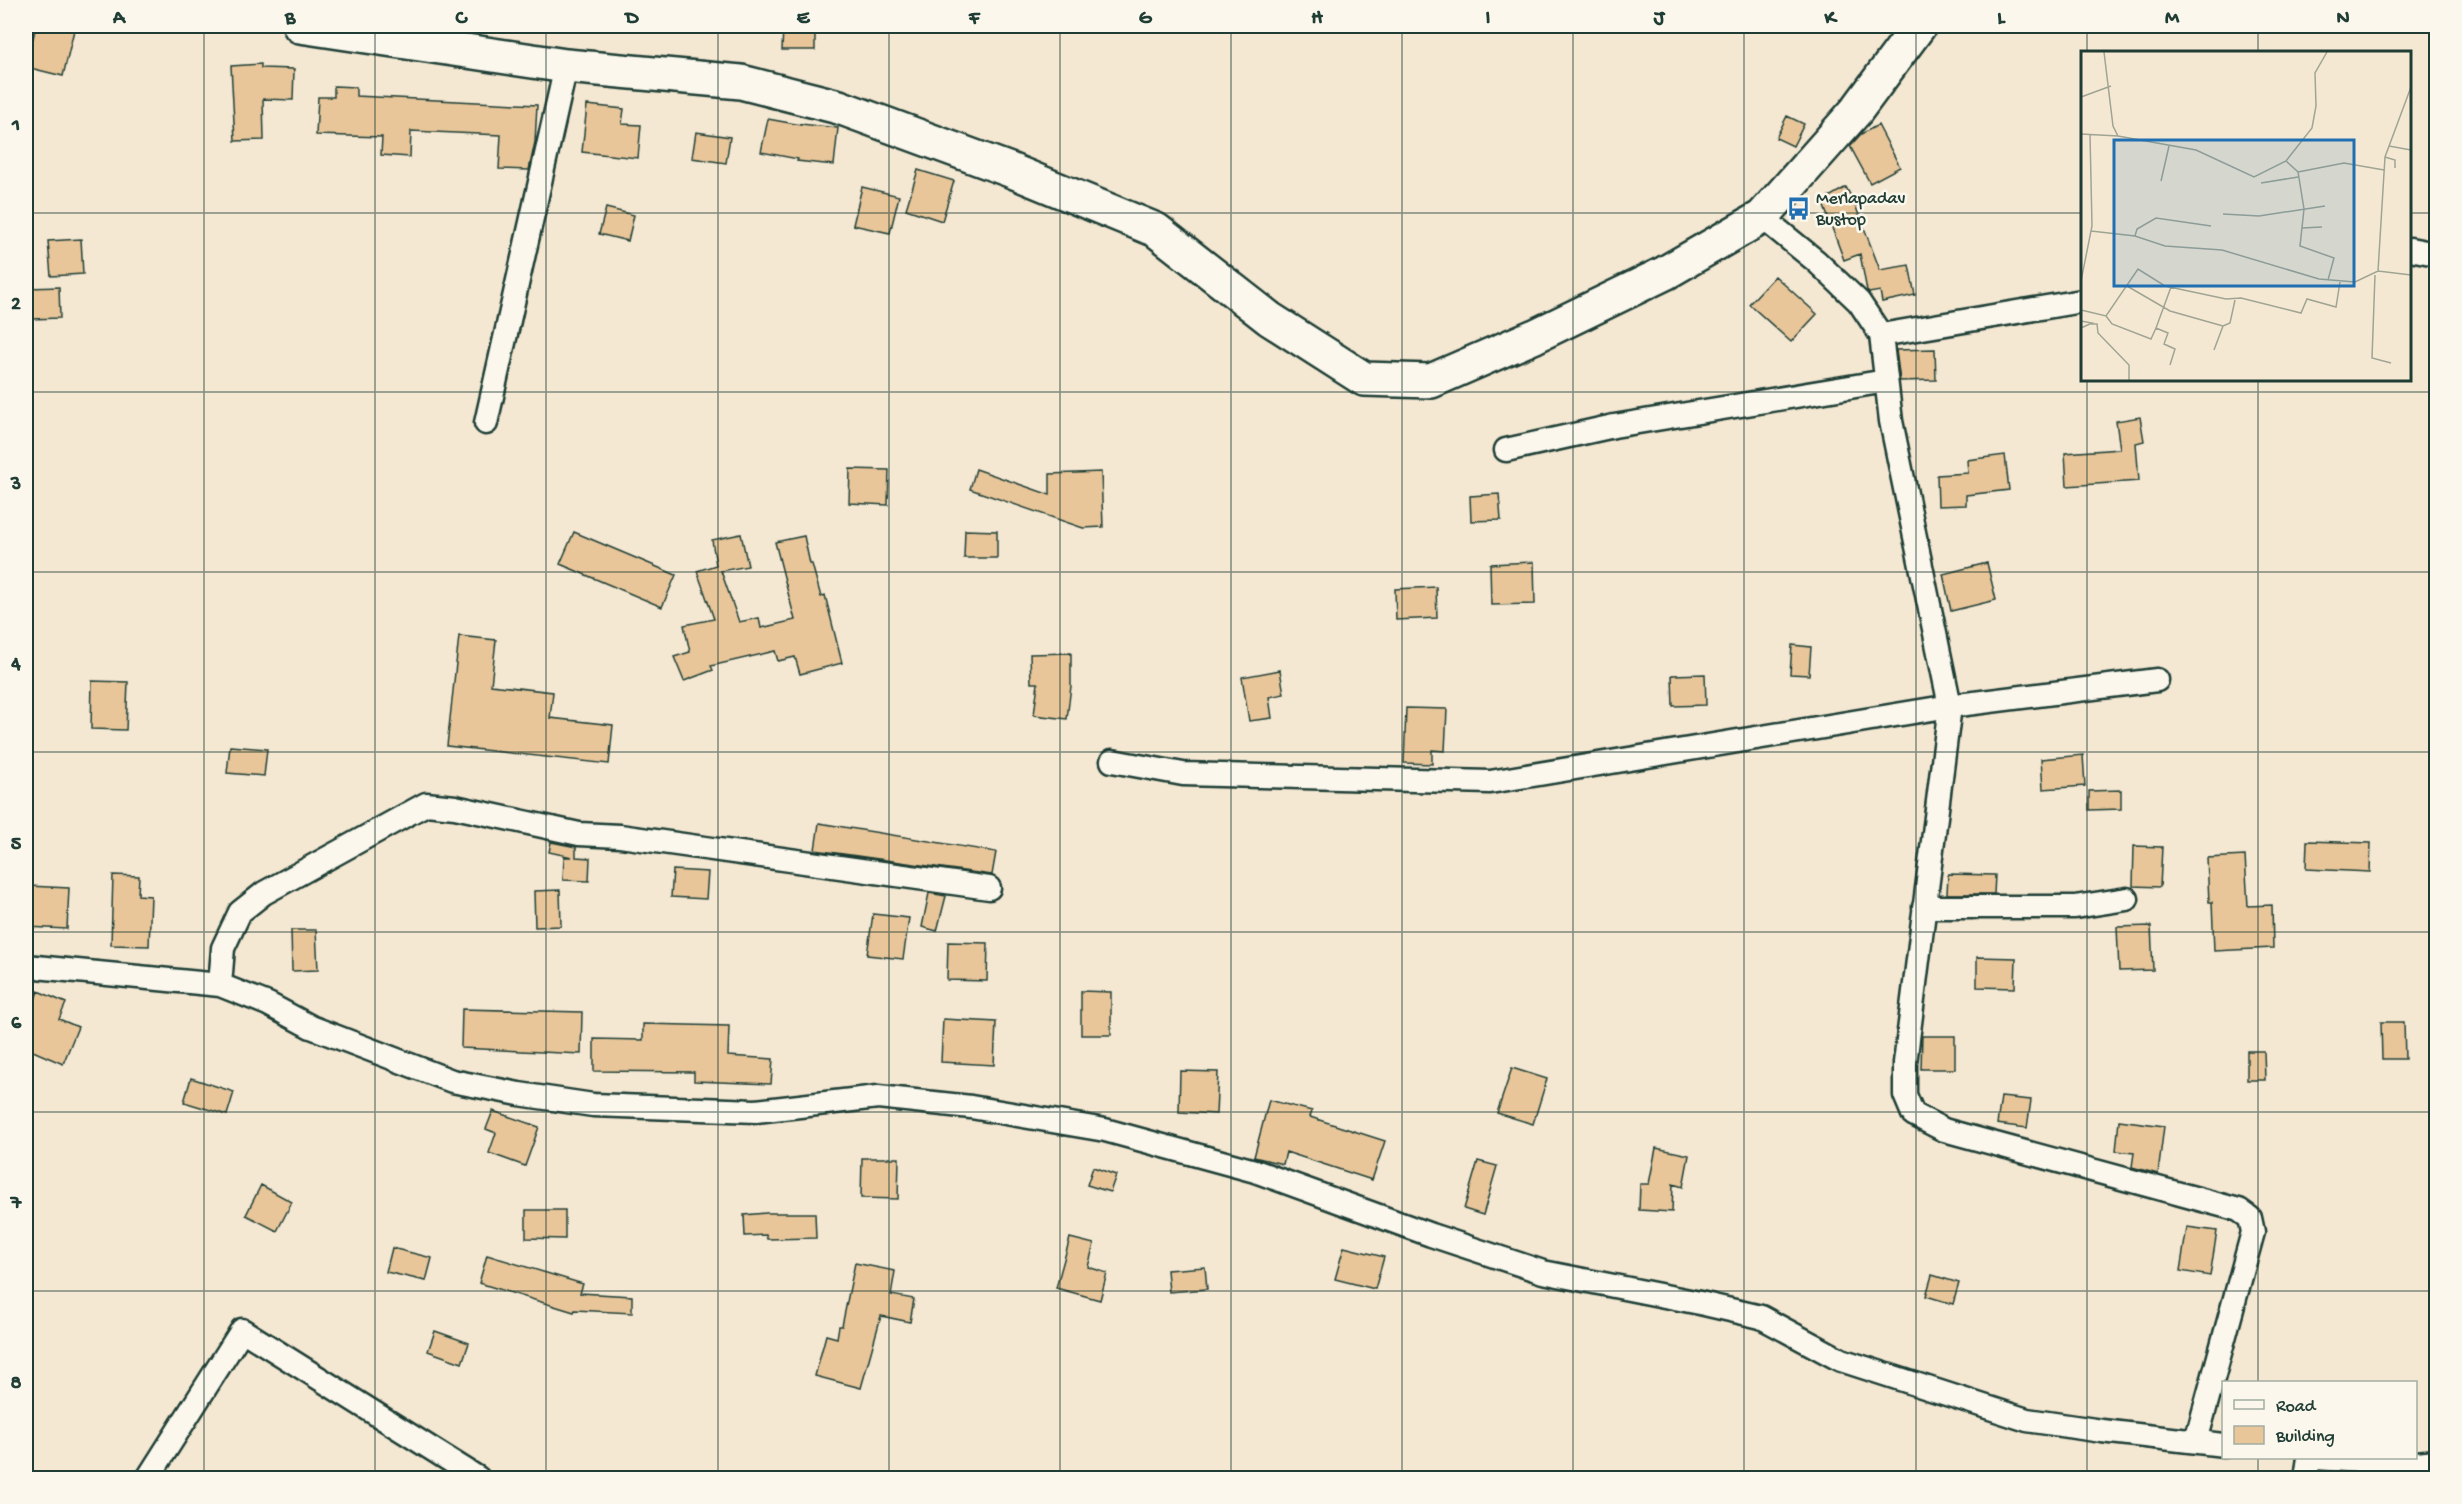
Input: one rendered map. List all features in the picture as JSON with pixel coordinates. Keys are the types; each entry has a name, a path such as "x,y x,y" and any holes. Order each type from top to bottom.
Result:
{"main road":[{"path":"300,26 566,66 741,82 839,107 1010,170 1156,230 1270,319 1364,379 1431,381 1535,336 1665,273 1762,217 1856,111 1919,26"}],"street":[{"path":"486,423 566,66"},
{"path":"1762,217 1816,261 1859,302 1881,335 1891,421 1950,706 1905,1063 1905,1095 1912,1114 1944,1130 2239,1210 2250,1218 2253,1232 2196,1441"},
{"path":"2411,249 2436,254"},
{"path":"1881,335 2081,301"},
{"path":"1506,450 1614,426 1886,381"},
{"path":"1112,761 1183,774 1490,782 1950,706 2157,680"},
{"path":"220,985 223,948 240,912 264,893 426,804 455,807 579,834 620,836 989,888"},
{"path":"1924,907 2075,907 2127,899"},
{"path":"26,966 220,985 268,1004 311,1027 452,1082 519,1094 593,1105 756,1111 878,1097 971,1107 1105,1130 1255,1171 1431,1235 1543,1272 1761,1317 1841,1360 2027,1420 2222,1445"},
{"path":"148,1479 242,1330 478,1479"},
{"path":"2306,1479 2309,1459"},
{"path":"2331,1459 2407,1464 2436,1461"}],"building":[{"path":"36,26 75,26 63,76 26,67"},
{"path":"783,26 815,26 815,50 782,50"},
{"path":"261,64 261,68 294,69 293,100 263,99 264,140 235,141 231,66"},
{"path":"334,86 356,87 356,96 537,105 535,142 529,170 499,169 501,135 411,131 410,157 381,155 382,137 316,135 318,97 334,97"},
{"path":"587,105 624,109 622,124 641,125 638,158 582,152"},
{"path":"1787,116 1804,124 1793,146 1776,138"},
{"path":"768,119 838,128 834,165 797,161 798,159 761,152"},
{"path":"1878,125 1900,167 1870,183 1850,146 1861,134"},
{"path":"696,132 730,137 726,163 692,158"},
{"path":"918,170 954,181 942,221 906,209"},
{"path":"862,187 899,196 890,233 853,225"},
{"path":"1846,187 1880,270 1909,265 1915,295 1882,302 1880,291 1869,293 1867,291 1860,254 1844,260 1822,201"},
{"path":"606,208 634,215 628,241 599,234"},
{"path":"81,239 83,274 51,276 48,241"},
{"path":"1775,276 1817,314 1791,342 1749,304"},
{"path":"59,287 60,318 31,319 29,288"},
{"path":"1935,349 1936,380 1900,381 1896,350"},
{"path":"2140,417 2144,441 2136,443 2139,481 2067,486 2065,453 2120,449 2116,421"},
{"path":"2005,455 2009,490 1966,495 1966,505 1938,506 1937,475 1968,473 1967,460"},
{"path":"850,469 889,470 888,505 849,503"},
{"path":"976,469 1050,495 1050,474 1101,472 1103,527 1083,528 970,489"},
{"path":"1499,494 1501,520 1471,521 1470,496"},
{"path":"965,530 997,531 997,558 964,558"},
{"path":"574,532 676,575 662,607 560,564"},
{"path":"741,534 748,566 721,571 739,622 759,618 761,628 795,620 775,542 804,536 821,597 825,595 842,663 800,674 795,657 778,661 775,651 711,666 713,670 684,681 674,657 690,652 684,625 714,619 697,571 716,565 712,540"},
{"path":"1534,562 1535,604 1491,605 1490,564"},
{"path":"1987,563 1996,600 1951,611 1943,574"},
{"path":"1436,587 1437,618 1396,620 1395,589"},
{"path":"459,636 496,640 491,685 553,692 550,718 613,725 609,764 447,746"},
{"path":"1792,645 1811,647 1809,675 1790,674"},
{"path":"1071,653 1071,686 1067,719 1034,715 1038,683 1031,683 1030,654"},
{"path":"1280,670 1284,694 1269,697 1272,718 1249,721 1242,677"},
{"path":"1705,674 1706,705 1673,706 1672,675"},
{"path":"92,681 128,682 126,730 91,729"},
{"path":"1406,708 1447,709 1445,751 1432,750 1432,764 1404,763"},
{"path":"230,746 267,749 264,776 227,773"},
{"path":"2083,755 2085,786 2043,789 2041,759"},
{"path":"2121,790 2121,809 2089,810 2089,791"},
{"path":"819,823 996,852 992,875 815,850"},
{"path":"2307,841 2371,843 2370,872 2306,869"},
{"path":"551,842 576,847 576,857 590,858 589,881 563,880 564,857 572,857 549,852"},
{"path":"2134,846 2162,847 2160,887 2133,886"},
{"path":"2245,856 2248,906 2272,905 2273,948 2214,951 2207,858"},
{"path":"673,870 708,872 706,899 671,897"},
{"path":"1948,874 1995,875 1994,894 1947,894"},
{"path":"113,875 139,876 138,895 151,896 149,946 111,945"},
{"path":"28,886 69,888 67,929 27,927"},
{"path":"560,890 561,926 535,927 534,891"},
{"path":"929,893 946,896 937,931 922,927"},
{"path":"873,914 909,918 903,959 867,955"},
{"path":"2151,926 2153,970 2119,971 2117,927"},
{"path":"291,930 316,930 318,970 292,971"},
{"path":"948,942 988,943 987,981 947,980"},
{"path":"1977,957 2016,958 2015,988 1977,987"},
{"path":"38,991 66,1003 59,1019 78,1027 63,1064 26,1048 26,999 34,1003"},
{"path":"1081,991 1111,992 1111,1035 1081,1035"},
{"path":"462,1009 582,1012 581,1054 461,1048"},
{"path":"943,1019 996,1022 994,1065 941,1062"},
{"path":"2381,1022 2404,1022 2405,1059 2382,1059"},
{"path":"643,1024 729,1026 728,1056 773,1059 771,1084 694,1081 694,1072 594,1071 594,1039 643,1040"},
{"path":"1922,1036 1955,1036 1955,1069 1921,1069"},
{"path":"2247,1051 2264,1051 2265,1080 2247,1080"},
{"path":"1512,1068 1547,1079 1533,1124 1497,1113"},
{"path":"1180,1071 1218,1072 1216,1114 1179,1112"},
{"path":"191,1078 234,1092 227,1115 184,1102"},
{"path":"2001,1097 2031,1100 2027,1128 1997,1124"},
{"path":"1269,1100 1312,1111 1310,1117 1385,1141 1372,1180 1286,1152 1283,1164 1254,1157"},
{"path":"493,1111 539,1127 525,1166 489,1153 496,1133 486,1129"},
{"path":"2119,1120 2164,1126 2158,1174 2132,1167 2134,1153 2116,1151"},
{"path":"1656,1148 1689,1155 1683,1187 1673,1184 1672,1212 1639,1210 1640,1184 1649,1184"},
{"path":"862,1158 899,1158 898,1199 861,1198"},
{"path":"1478,1161 1497,1166 1483,1215 1464,1209"},
{"path":"1093,1167 1116,1175 1110,1192 1087,1185"},
{"path":"261,1185 292,1202 277,1231 246,1215"},
{"path":"526,1210 565,1210 565,1239 526,1238"},
{"path":"815,1213 816,1238 767,1239 766,1235 745,1236 744,1215"},
{"path":"2187,1227 2217,1231 2210,1276 2180,1271"},
{"path":"1070,1238 1094,1244 1088,1267 1107,1273 1100,1300 1056,1288"},
{"path":"1344,1247 1384,1257 1375,1289 1335,1279"},
{"path":"392,1248 432,1258 426,1281 386,1272"},
{"path":"487,1255 583,1284 580,1293 632,1296 632,1313 575,1310 574,1312 479,1283"},
{"path":"855,1263 895,1271 891,1295 914,1299 910,1322 881,1316 861,1388 815,1376 826,1335 837,1338 839,1326 842,1326"},
{"path":"1205,1267 1207,1289 1169,1292 1167,1270"},
{"path":"1932,1275 1959,1283 1953,1304 1926,1296"},
{"path":"435,1331 469,1343 462,1363 428,1351"}],"place":[{"name":"Merlapadav Bustop","path":"1798,209"}]}
